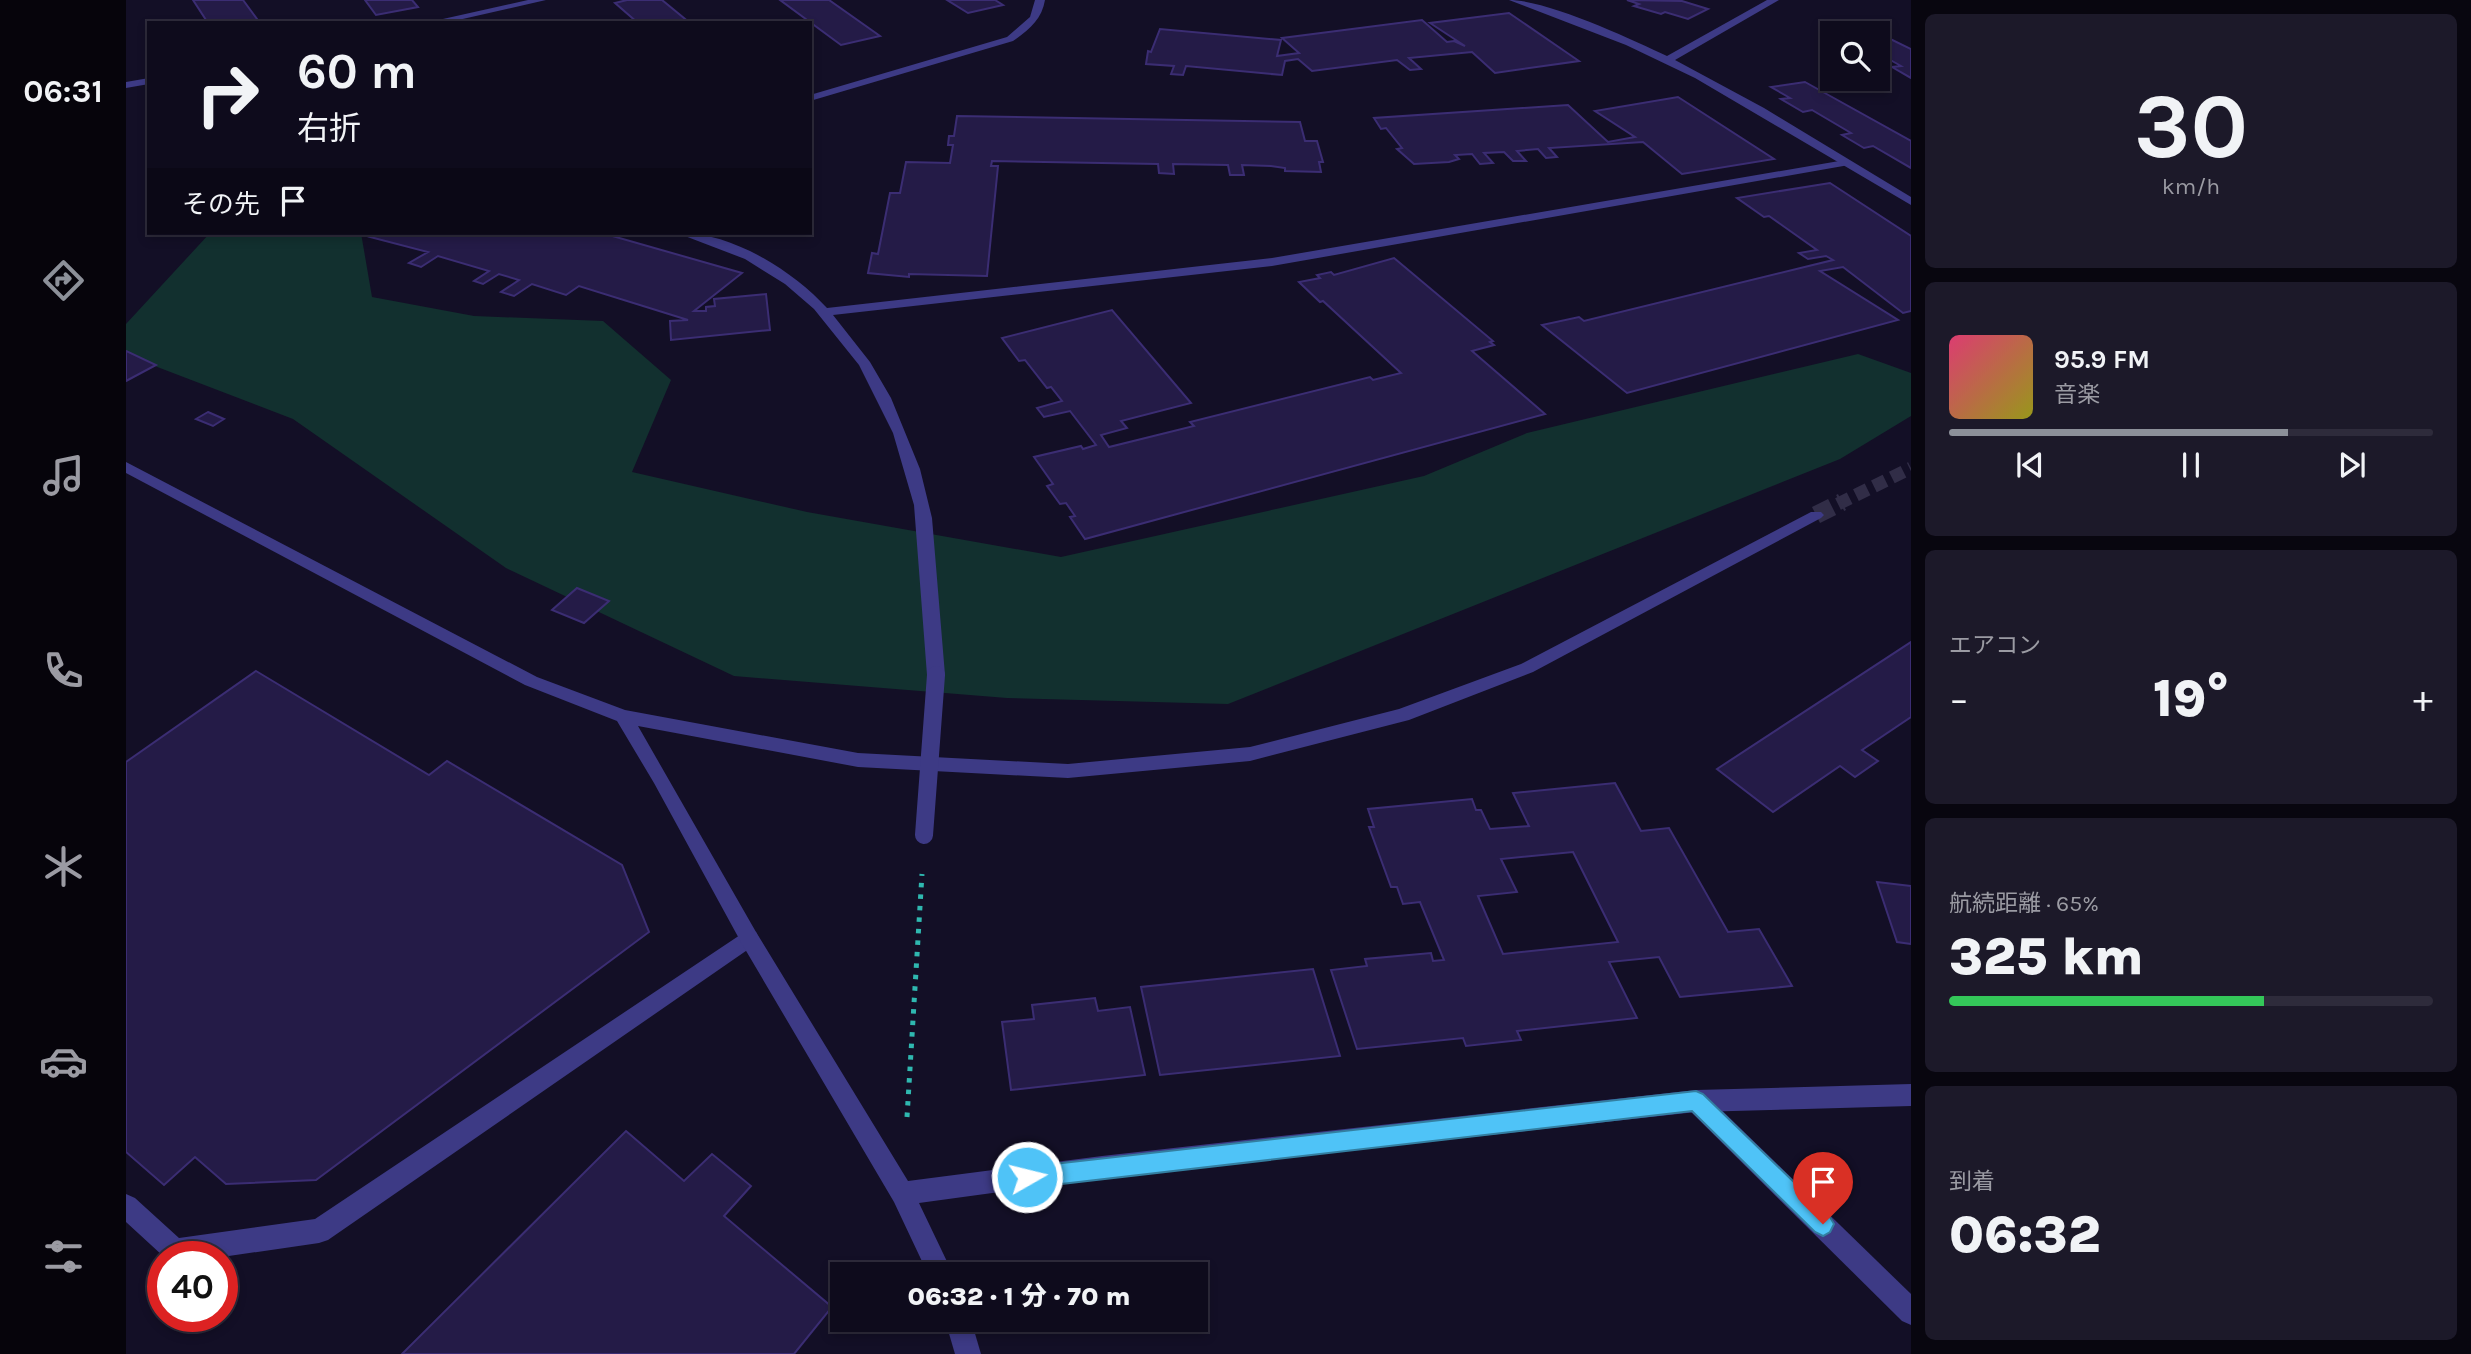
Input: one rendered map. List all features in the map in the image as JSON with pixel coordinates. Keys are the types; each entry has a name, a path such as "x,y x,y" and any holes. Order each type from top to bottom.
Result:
{"street":[{"path":"440,21 541,0"},
{"path":"812,97 1010,39 1031,25 1039,10 1040,0"},
{"path":"1514,0 1569,19 1668,60 1738,98 1911,202"},
{"path":"1668,60 1774,0"},
{"path":"126,85 147,81"},
{"path":"824,313 1272,262 1845,163"},
{"path":"689,235 730,248 759,262 792,283 824,313 853,346 881,388 907,454 923,507 936,675 925,835"},
{"path":"126,467 531,681 623,716 858,760 1068,771 1250,754 1403,715 1527,668 1816,515"},
{"path":"623,716 661,778 749,938 902,1194 935,1262"},
{"path":"126,1206 175,1251 319,1231 749,938"},
{"path":"902,1194 1102,1167 1696,1101 1911,1095"},
{"path":"1696,1101 1911,1312"},
{"path":"962,1332 968,1354"}],"path":[{"path":"906,1125 925,835"}],"green space":[{"path":"208,235 361,235 372,297 474,316 603,321 671,380 632,472 807,512 1061,557 1424,476 1527,433 1858,354 1911,373 1911,416 1840,459 1228,704 1007,698 734,676 506,568 293,419 126,355 126,324"}],"building":[{"path":"193,0 243,0 259,21 207,21"},
{"path":"365,0 412,0 418,7 376,15"},
{"path":"627,0 662,0 688,21 636,21 615,3"},
{"path":"780,0 829,0 880,36 841,45"},
{"path":"947,0 995,0 1003,5 968,13"},
{"path":"1627,0 1682,1 1708,9 1688,19 1634,6 1639,4"},
{"path":"1509,13 1579,61 1495,73 1472,52 1409,58 1421,69 1410,70 1397,60 1312,71 1298,59 1285,61 1282,75 1186,66 1183,75 1171,74 1174,66 1146,64 1148,51 1151,52 1160,29 1281,40 1277,56 1299,53 1282,38 1422,20 1447,42 1454,41 1465,46 1430,23"},
{"path":"1890,39 1911,49 1911,78 1892,67 1901,66 1890,60"},
{"path":"1805,82 1911,141 1911,168 1873,146 1864,148 1842,135 1851,133 1812,110 1803,112 1781,99 1790,98 1771,87"},
{"path":"1678,97 1774,159 1682,174 1643,142 1549,148 1557,157 1546,158 1538,149 1517,151 1526,161 1513,161 1504,152 1484,153 1493,163 1480,164 1472,154 1455,155 1459,159 1449,162 1414,164 1397,149 1402,148 1386,128 1381,129 1374,118 1568,105 1608,142 1635,137 1595,111"},
{"path":"957,116 1300,122 1305,141 1317,141 1323,162 1319,162 1321,172 1285,171 1285,168 1271,166 1242,165 1244,175 1230,175 1228,165 1173,164 1174,174 1159,173 1158,164 992,161 991,166 998,166 987,276 909,274 909,277 868,273 872,253 878,254 890,193 900,193 906,162 950,163 953,145 948,145 949,136 954,136"},
{"path":"1830,183 1911,236 1911,311 1903,313 1843,267 1820,271 1898,320 1627,393 1542,325 1579,317 1584,321 1833,260 1826,256 1808,259 1799,253 1817,250 1769,216 1764,217 1737,198"},
{"path":"609,235 742,273 694,311 706,311 706,307 715,306 714,299 766,294 770,330 671,340 670,321 688,320 579,286 566,295 532,284 514,296 501,292 519,280 499,274 483,284 474,281 489,271 438,256 421,267 409,263 428,252 370,237"},
{"path":"1394,258 1493,341 1490,342 1494,345 1472,351 1545,414 1085,539 1070,517 1075,516 1066,503 1060,504 1047,486 1053,484 1034,457 1096,445 1070,411 1044,417 1037,408 1062,401 1051,387 1047,388 1025,360 1019,361 1002,338 1112,310 1191,403 1121,421 1127,428 1101,435 1109,447 1194,426 1190,422 1370,377 1373,380 1401,373 1299,282 1320,278 1317,275 1331,272 1334,275"},
{"path":"126,351 156,365 126,381"},
{"path":"208,412 224,419 213,426 196,419"},
{"path":"577,588 609,601 584,623 552,610"},
{"path":"1911,642 1911,717 1862,750 1878,761 1855,777 1840,766 1773,812 1717,769"},
{"path":"256,671 429,775 447,761 622,865 649,932 316,1180 226,1184 195,1157 164,1185 126,1152 126,762"},
{"path":"1615,783 1641,831 1669,828 1728,932 1759,929 1792,986 1680,997 1659,957 1609,962 1637,1018 1517,1031 1521,1040 1466,1046 1463,1038 1357,1049 1331,970 1367,966 1365,959 1431,953 1433,961 1444,960 1420,902 1403,904 1397,887 1391,887 1369,827 1374,827 1368,809 1472,799 1476,810 1481,810 1490,829 1529,826 1513,793","holes":["1573,852 1618,942 1503,954 1478,896 1517,892 1501,859"]},
{"path":"1877,882 1911,886 1911,944 1897,942"},
{"path":"1313,969 1340,1056 1160,1075 1141,987"},
{"path":"1095,998 1098,1011 1130,1007 1145,1075 1011,1090 1002,1022 1034,1019 1032,1005"},
{"path":"626,1131 684,1181 712,1154 751,1186 724,1216 830,1305 830,1309 794,1354 402,1354"}],"tunnel":[{"path":"1838,504 1911,468"},
{"path":"1838,504 1842,502"},
{"path":"1816,515 1838,504"}],"route":[{"path":"1027,1177 1696,1101 1823,1224"}]}
